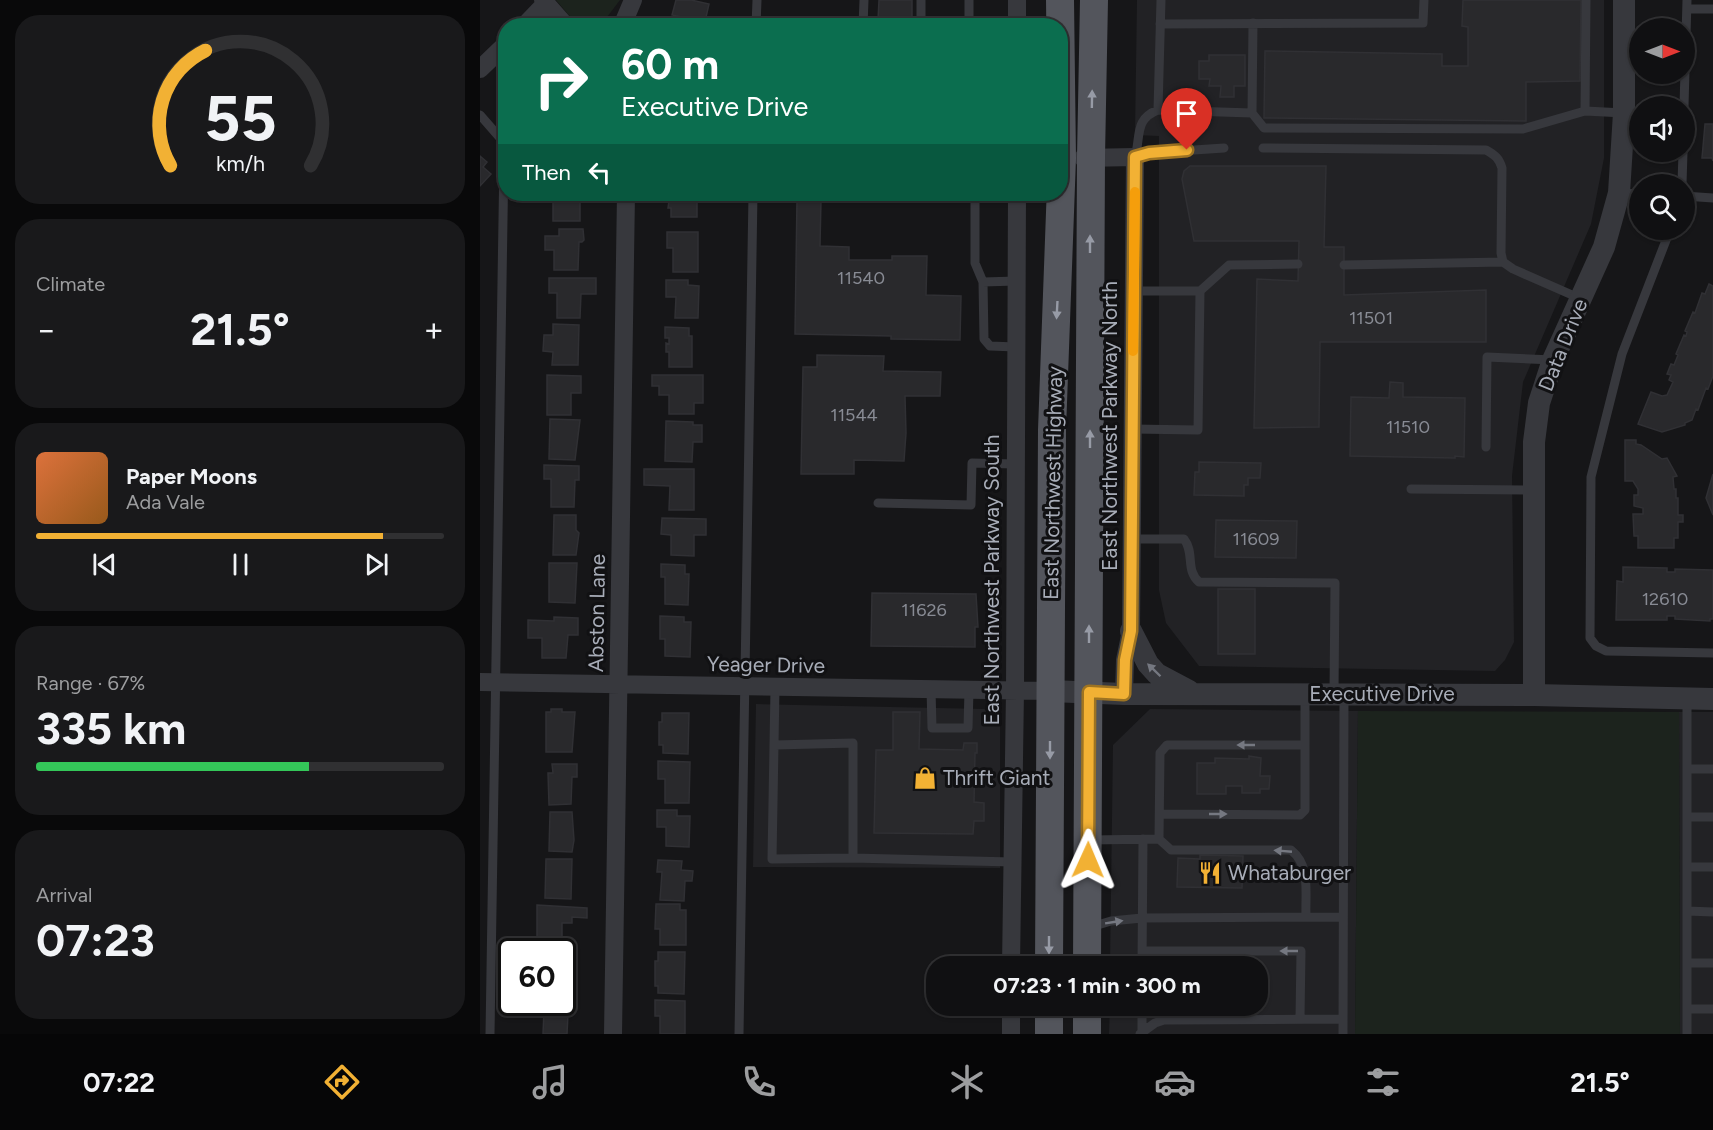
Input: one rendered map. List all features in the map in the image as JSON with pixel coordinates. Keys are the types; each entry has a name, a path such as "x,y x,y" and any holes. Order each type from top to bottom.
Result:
{"main road":[{"name":"East Northwest Highway","path":"1060,0 1060,18"},
{"name":"East Northwest Highway","path":"1087,956 1091,157 1095,0"},
{"name":"East Northwest Highway","path":"1049,956 1053,391 1061,201"},
{"path":"1049,1016 1049,1034"},
{"path":"1087,1016 1087,1034"}],"street":[{"path":"625,18 633,0"},
{"path":"1017,0 1017,18"},
{"name":"Data Drive","path":"1534,695 1533,490 1534,442 1539,403 1553,360 1629,194 1624,113 1624,0"},
{"path":"531,18 545,2 559,18"},
{"path":"480,69 498,52"},
{"path":"1068,158 1135,157"},
{"name":"East Northwest Parkway North","path":"1124,694 1125,660 1131,631 1135,157"},
{"name":"Abston Lane","path":"613,1034 626,201"},
{"name":"East Northwest Parkway South","path":"1011,956 1015,690 1017,201"},
{"path":"1131,631 1148,664 1157,674 1193,693"},
{"name":"Yeager Drive","path":"487,682 1051,691"},
{"name":"Executive Drive","path":"1051,691 1124,694 1339,693 1713,699"},
{"path":"1011,1016 1011,1034"}],"lane":[{"path":"756,18 757,0"},
{"path":"863,18 864,0"},
{"path":"921,0 921,18"},
{"path":"969,0 969,18"},
{"path":"1158,110 1161,0"},
{"path":"1160,24 1423,23 1424,0"},
{"path":"1585,111 1586,0"},
{"path":"1684,96 1687,4 1713,9"},
{"path":"1253,23 1252,113 1264,128 1523,129 1585,111 1624,113"},
{"path":"1224,148 1149,153 1135,157 1142,121 1148,114 1158,110 1252,113"},
{"path":"480,115 498,136"},
{"path":"1263,148 1486,150 1494,154 1502,168 1503,262"},
{"path":"1695,197 1713,198"},
{"path":"490,1034 487,682 503,201"},
{"path":"739,1034 753,201"},
{"path":"975,201 975,263 983,282 984,339 990,346 1016,347"},
{"path":"1666,240 1622,354 1591,477 1590,638 1596,646 1606,651 1713,653"},
{"path":"1344,265 1503,262 1513,269 1581,300"},
{"path":"1134,291 1200,291 1229,265 1299,264"},
{"path":"983,282 1016,281"},
{"path":"1133,429 1198,430 1200,291"},
{"path":"1486,447 1486,357 1553,360"},
{"path":"878,503 971,504 972,463 1015,464"},
{"path":"1412,489 1533,490"},
{"path":"1132,539 1184,539 1191,550 1192,576 1199,582 1335,583 1343,916 1343,1034"},
{"path":"776,688 772,859 853,858 1012,862"},
{"path":"931,689 932,728 968,729 969,690"},
{"path":"1160,814 1300,815 1305,810 1305,694"},
{"path":"1687,698 1687,1034"},
{"path":"776,744 853,743 853,858"},
{"path":"1159,839 1160,753 1167,745 1305,745"},
{"path":"1687,769 1713,769"},
{"path":"1687,817 1713,817"},
{"path":"1142,956 1143,839"},
{"path":"1088,840 1159,839 1171,850 1291,850 1300,858 1305,868 1306,916"},
{"path":"1687,867 1713,867"},
{"path":"1687,911 1713,912"},
{"path":"1087,928 1111,921 1142,918 1343,916"},
{"path":"1142,951 1301,951 1300,1018"},
{"path":"1687,963 1713,963"},
{"path":"1687,1009 1713,1009"},
{"path":"1141,1034 1142,1016"},
{"path":"1141,1034 1155,1023 1164,1020 1343,1019"}],"shaded area":[{"path":"556,0 620,0 606,18 571,18"},
{"path":"1137,0 1604,0 1604,158 1591,224 1523,382 1512,476 1514,642 1505,660 1495,671 1199,666 1166,623 1159,590 1159,136 1135,135"},
{"path":"756,704 984,709 1000,718 1000,868 753,867"},
{"path":"1150,709 1358,711 1355,1034 1109,1034 1110,1016 1268,1016 1268,956 1110,956 1113,745"},
{"path":"1358,711 1679,712 1680,1034 1355,1034"},
{"path":"1679,712 1713,712 1713,1034 1680,1034"}],"building":[{"path":"676,0 691,0 709,4 706,18 682,18 672,15"},
{"path":"879,0 912,0 912,17 878,18"},
{"path":"1463,0 1581,0 1580,81 1526,82 1526,121 1264,118 1265,51 1442,54 1442,66 1468,66 1468,27 1462,26"},
{"path":"1209,55 1245,55 1245,86 1234,86 1234,97 1220,97 1221,86 1209,86 1210,79 1199,79 1199,61 1209,61"},
{"path":"1705,124 1713,124 1713,161 1712,158 1702,158"},
{"path":"480,156 487,162 483,167 491,174 480,186"},
{"path":"1190,166 1326,166 1324,247 1344,247 1344,295 1486,290 1486,342 1320,342 1319,427 1254,428 1257,279 1298,281 1299,241 1194,241 1182,179 1184,171"},
{"path":"553,201 580,201 580,221 553,221"},
{"path":"669,201 697,201 697,217 671,217 671,208 668,208"},
{"path":"797,201 821,201 820,246 849,247 849,260 892,260 892,256 927,256 926,295 961,296 960,340 795,334"},
{"path":"559,229 583,229 584,240 579,242 578,270 554,270 554,250 545,250 545,236 559,236"},
{"path":"667,232 698,232 698,272 673,272 673,248 667,248"},
{"path":"549,278 596,278 596,294 581,294 580,318 557,318 557,293 549,293"},
{"path":"666,280 688,280 688,285 699,286 698,318 675,318 676,297 666,297"},
{"path":"1709,284 1713,286 1713,376 1698,410 1696,409 1692,420 1685,425 1662,432 1638,424 1651,392 1662,396 1667,395 1673,382 1669,380 1671,375 1667,374 1671,364 1674,365 1678,355 1676,354 1684,335 1686,336 1685,331 1693,312 1695,313 1702,293 1705,294"},
{"path":"553,324 579,325 578,365 552,365 553,352 543,351 544,335 553,335"},
{"path":"665,327 689,328 689,336 692,336 692,367 669,367 669,352 666,352 666,343 669,344 669,338 665,338"},
{"path":"817,355 884,356 883,371 941,372 940,396 905,396 904,461 854,460 854,474 801,474 803,367 817,367"},
{"path":"547,375 581,376 581,393 571,393 571,415 547,415"},
{"path":"652,375 703,375 703,403 694,403 694,414 669,414 669,395 659,395 659,386 652,386"},
{"path":"1390,382 1403,383 1403,397 1465,398 1464,457 1350,456 1351,397 1389,398"},
{"path":"550,419 580,420 575,460 549,459"},
{"path":"666,421 693,422 693,425 702,425 702,442 693,442 692,462 665,461"},
{"path":"1625,440 1636,440 1636,444 1662,459 1667,458 1677,476 1673,477 1674,489 1676,489 1676,498 1678,498 1678,515 1683,515 1683,522 1678,522 1678,538 1674,538 1674,548 1638,548 1638,536 1634,536 1633,514 1643,514 1643,508 1634,506 1634,495 1638,495 1638,489 1633,481 1625,481"},
{"path":"1199,462 1261,463 1260,478 1248,478 1248,485 1244,485 1244,496 1194,495 1195,472 1199,472"},
{"path":"544,465 579,466 579,480 575,480 574,507 551,507 551,479 544,479"},
{"path":"644,469 694,469 694,510 669,510 670,486 644,485"},
{"path":"1713,474 1713,515 1706,498"},
{"path":"554,515 576,515 576,530 579,533 576,555 553,555"},
{"path":"662,518 706,519 706,535 694,535 694,556 671,555 671,535 661,534"},
{"path":"1216,520 1297,521 1296,558 1215,557"},
{"path":"549,563 577,563 575,603 549,602"},
{"path":"661,564 685,565 685,574 689,574 688,605 665,604 665,577 661,577"},
{"path":"1623,567 1667,568 1667,572 1675,572 1675,569 1713,570 1713,619 1710,621 1675,619 1675,616 1667,616 1667,620 1616,620 1617,581 1623,582"},
{"path":"1218,589 1255,589 1255,654 1218,654"},
{"path":"872,593 976,594 978,627 975,627 975,647 871,646"},
{"path":"660,616 684,617 684,622 691,622 690,657 665,656 665,639 660,639"},
{"path":"554,617 578,618 578,635 568,635 566,658 542,658 542,638 528,638 528,620 554,621"},
{"path":"551,709 575,712 572,752 546,752 546,712 551,712"},
{"name":"Thrift Giant","path":"893,712 920,712 919,749 963,750 964,743 977,743 974,802 984,803 984,821 974,821 973,834 874,833 876,750 893,750"},
{"path":"662,713 689,713 688,754 663,753 663,745 659,745 659,722 662,722"},
{"path":"1249,756 1261,758 1260,776 1270,776 1269,789 1260,789 1260,793 1242,793 1242,786 1226,786 1226,794 1197,794 1197,763 1215,763 1215,758 1249,759"},
{"path":"658,761 690,762 689,803 665,803 665,779 658,779"},
{"path":"552,764 577,764 577,777 572,777 571,804 549,805 548,773 553,773"},
{"path":"657,810 677,810 677,816 690,816 689,847 666,846 666,827 657,827"},
{"path":"550,812 572,812 574,840 572,852 549,851"},
{"name":"Whataburger","path":"1200,855 1243,856 1242,888 1177,887 1178,858 1200,859"},
{"path":"546,859 572,859 571,899 545,898"},
{"path":"658,860 682,861 681,870 693,871 692,881 685,881 684,901 660,900 662,872 657,872"},
{"path":"656,904 680,904 680,910 686,910 686,945 660,945 660,929 655,929"},
{"path":"537,905 587,908 587,918 572,917 572,923 562,923 562,938 537,938"},
{"path":"658,952 685,952 684,994 658,993 658,986 655,986 655,961 658,961"},
{"path":"655,1000 685,1001 685,1034 660,1034 660,1016 655,1016"},
{"path":"544,1016 568,1016 567,1034 543,1034"}],"slow traffic":[{"path":"1133,351 1135,192"}],"place":[{"name":"Thrift Giant","path":"925,778"},
{"name":"Whataburger","path":"1210,873"}],"route":[{"path":"1088,860 1089,692 1124,694 1125,660 1131,631 1135,157 1149,153 1187,150"}]}
